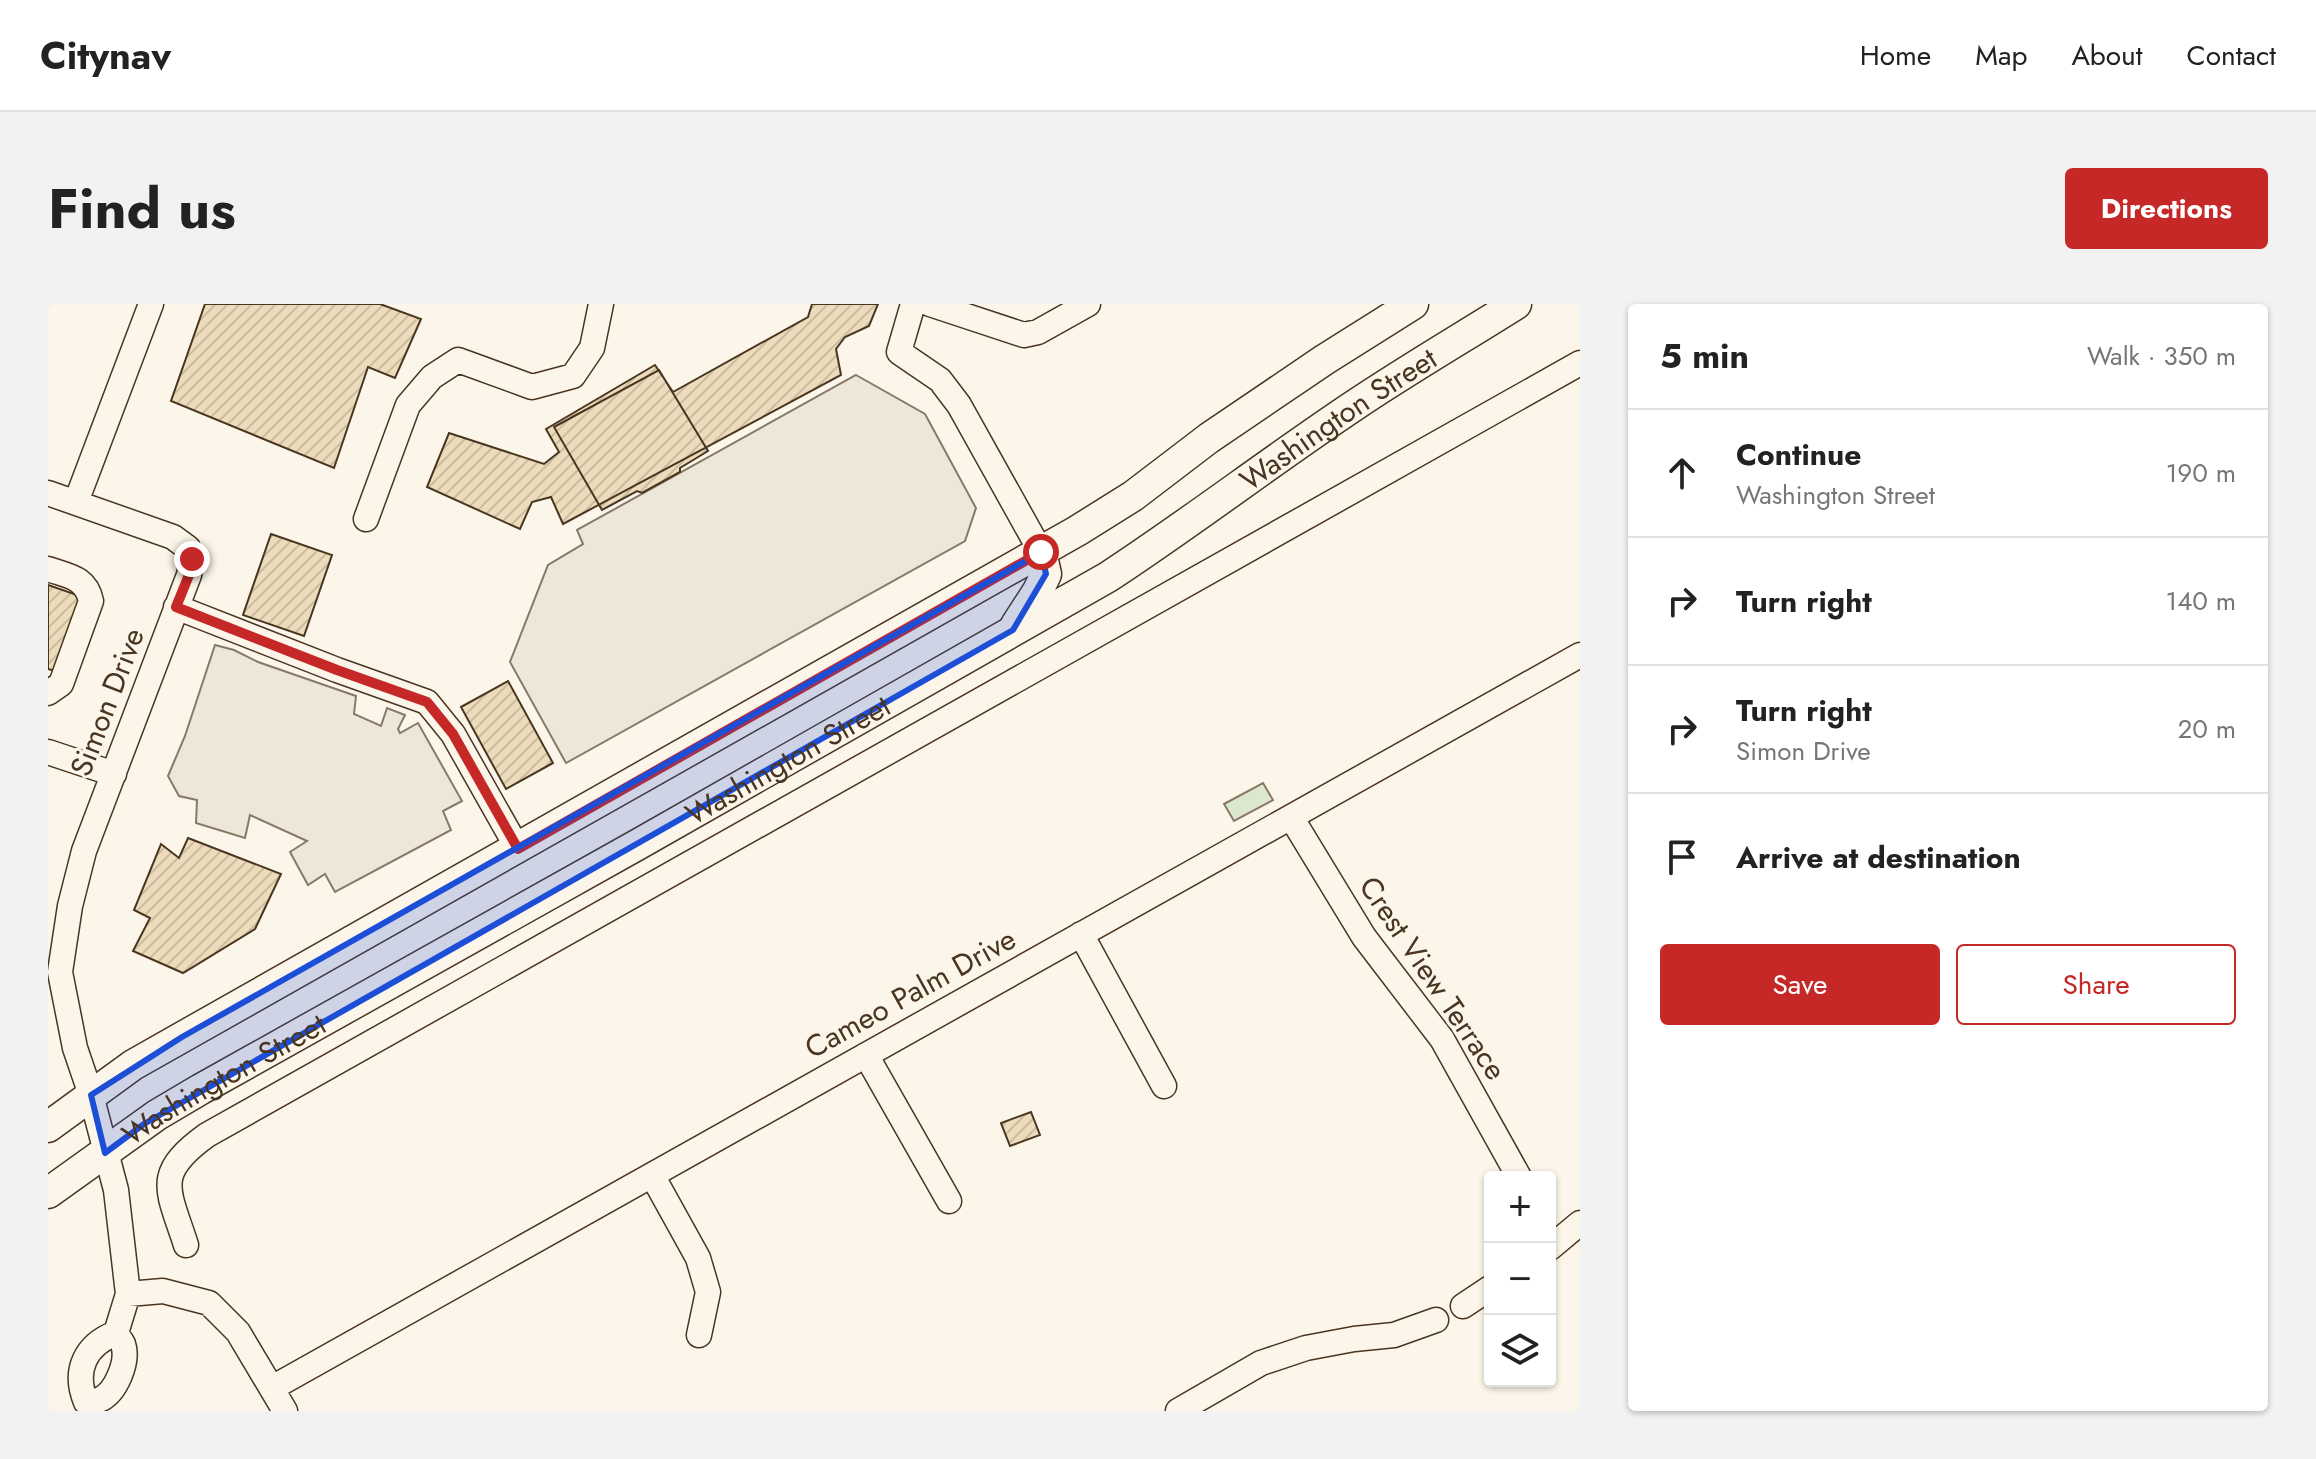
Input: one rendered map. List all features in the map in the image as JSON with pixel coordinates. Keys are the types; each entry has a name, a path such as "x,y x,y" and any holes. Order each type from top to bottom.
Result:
{"main road":[{"name":"Washington Street","path":"48,1127 94,1108 133,1065 1041,552 1133,496 1222,429 1413,304"},
{"name":"Washington Street","path":"48,1193 157,1115 201,1089 1108,577 1354,405 1516,304"},
{"path":"1013,630 1046,574 1041,552"}],"street":[{"path":"76,502 151,304"},
{"path":"366,519 408,405 432,377 458,360 532,387 573,376 592,348 601,304"},
{"path":"913,304 899,352 940,380 959,405 1041,552"},
{"path":"930,304 1024,335 1038,332 1088,304"},
{"path":"186,1245 168,1191 172,1168 184,1151 207,1135 1580,363"},
{"name":"Simon Drive","path":"48,493 173,537 188,548 192,559 172,622 84,851 70,906 60,972 75,1048 116,1190 128,1294"},
{"path":"48,569 83,582 91,601 61,684 48,693"},
{"path":"176,607 427,702 453,734 518,849"},
{"name":"Cameo Palm Drive","path":"272,1388 1580,655"},
{"path":"48,752 114,774"},
{"name":"Crest View Terrace","path":"1291,817 1364,937 1442,1039 1516,1171"},
{"path":"1081,934 1164,1086"},
{"path":"866,1055 949,1201"},
{"path":"652,1175 698,1258 708,1292 699,1335"},
{"path":"1556,1239 1580,1223"},
{"path":"116,1333 103,1338 83,1363 80,1389 84,1407 109,1394 124,1364 124,1346 116,1333 128,1294 163,1291 209,1303 238,1332 285,1411"},
{"path":"1463,1306 1484,1292"},
{"path":"1178,1411 1261,1363 1306,1348 1394,1335 1436,1320"}],"highlighted area":[{"path":"1041,552 1046,574 1013,630 144,1124 105,1153 91,1095 182,1037"}],"green space":[{"path":"1263,783 1273,800 1234,821 1224,804"}],"shaded area":[{"path":"856,375 925,414 976,508 965,541 566,763 510,662 548,565 583,544 577,530"},
{"path":"215,645 356,696 354,714 381,726 387,708 405,715 398,729 400,733 418,723 462,801 443,811 451,830 335,892 325,874 308,885 290,852 307,841 250,815 245,838 196,823 197,800 179,796 168,776 185,736"}],"building":[{"path":"205,304 380,304 421,319 395,378 368,367 334,468 171,401"},
{"path":"812,304 878,304 869,326 845,337 836,349 841,375 563,524 551,497 532,502 520,529 427,487 449,433 544,464 559,452 546,429 655,365 673,392 808,317"},
{"path":"659,370 708,451 680,468 680,472 602,510 554,427"},
{"path":"271,534 332,555 304,636 243,615"},
{"path":"48,585 80,596 55,671 48,669"},
{"path":"508,681 553,763 506,789 461,707"},
{"path":"188,838 281,874 255,929 183,973 133,951 150,918 134,910 161,844 179,858"},
{"path":"1031,1112 1040,1135 1010,1146 1001,1123"}],"route":[{"path":"192,559 176,607 427,702 453,734 518,849 1041,552"}]}
